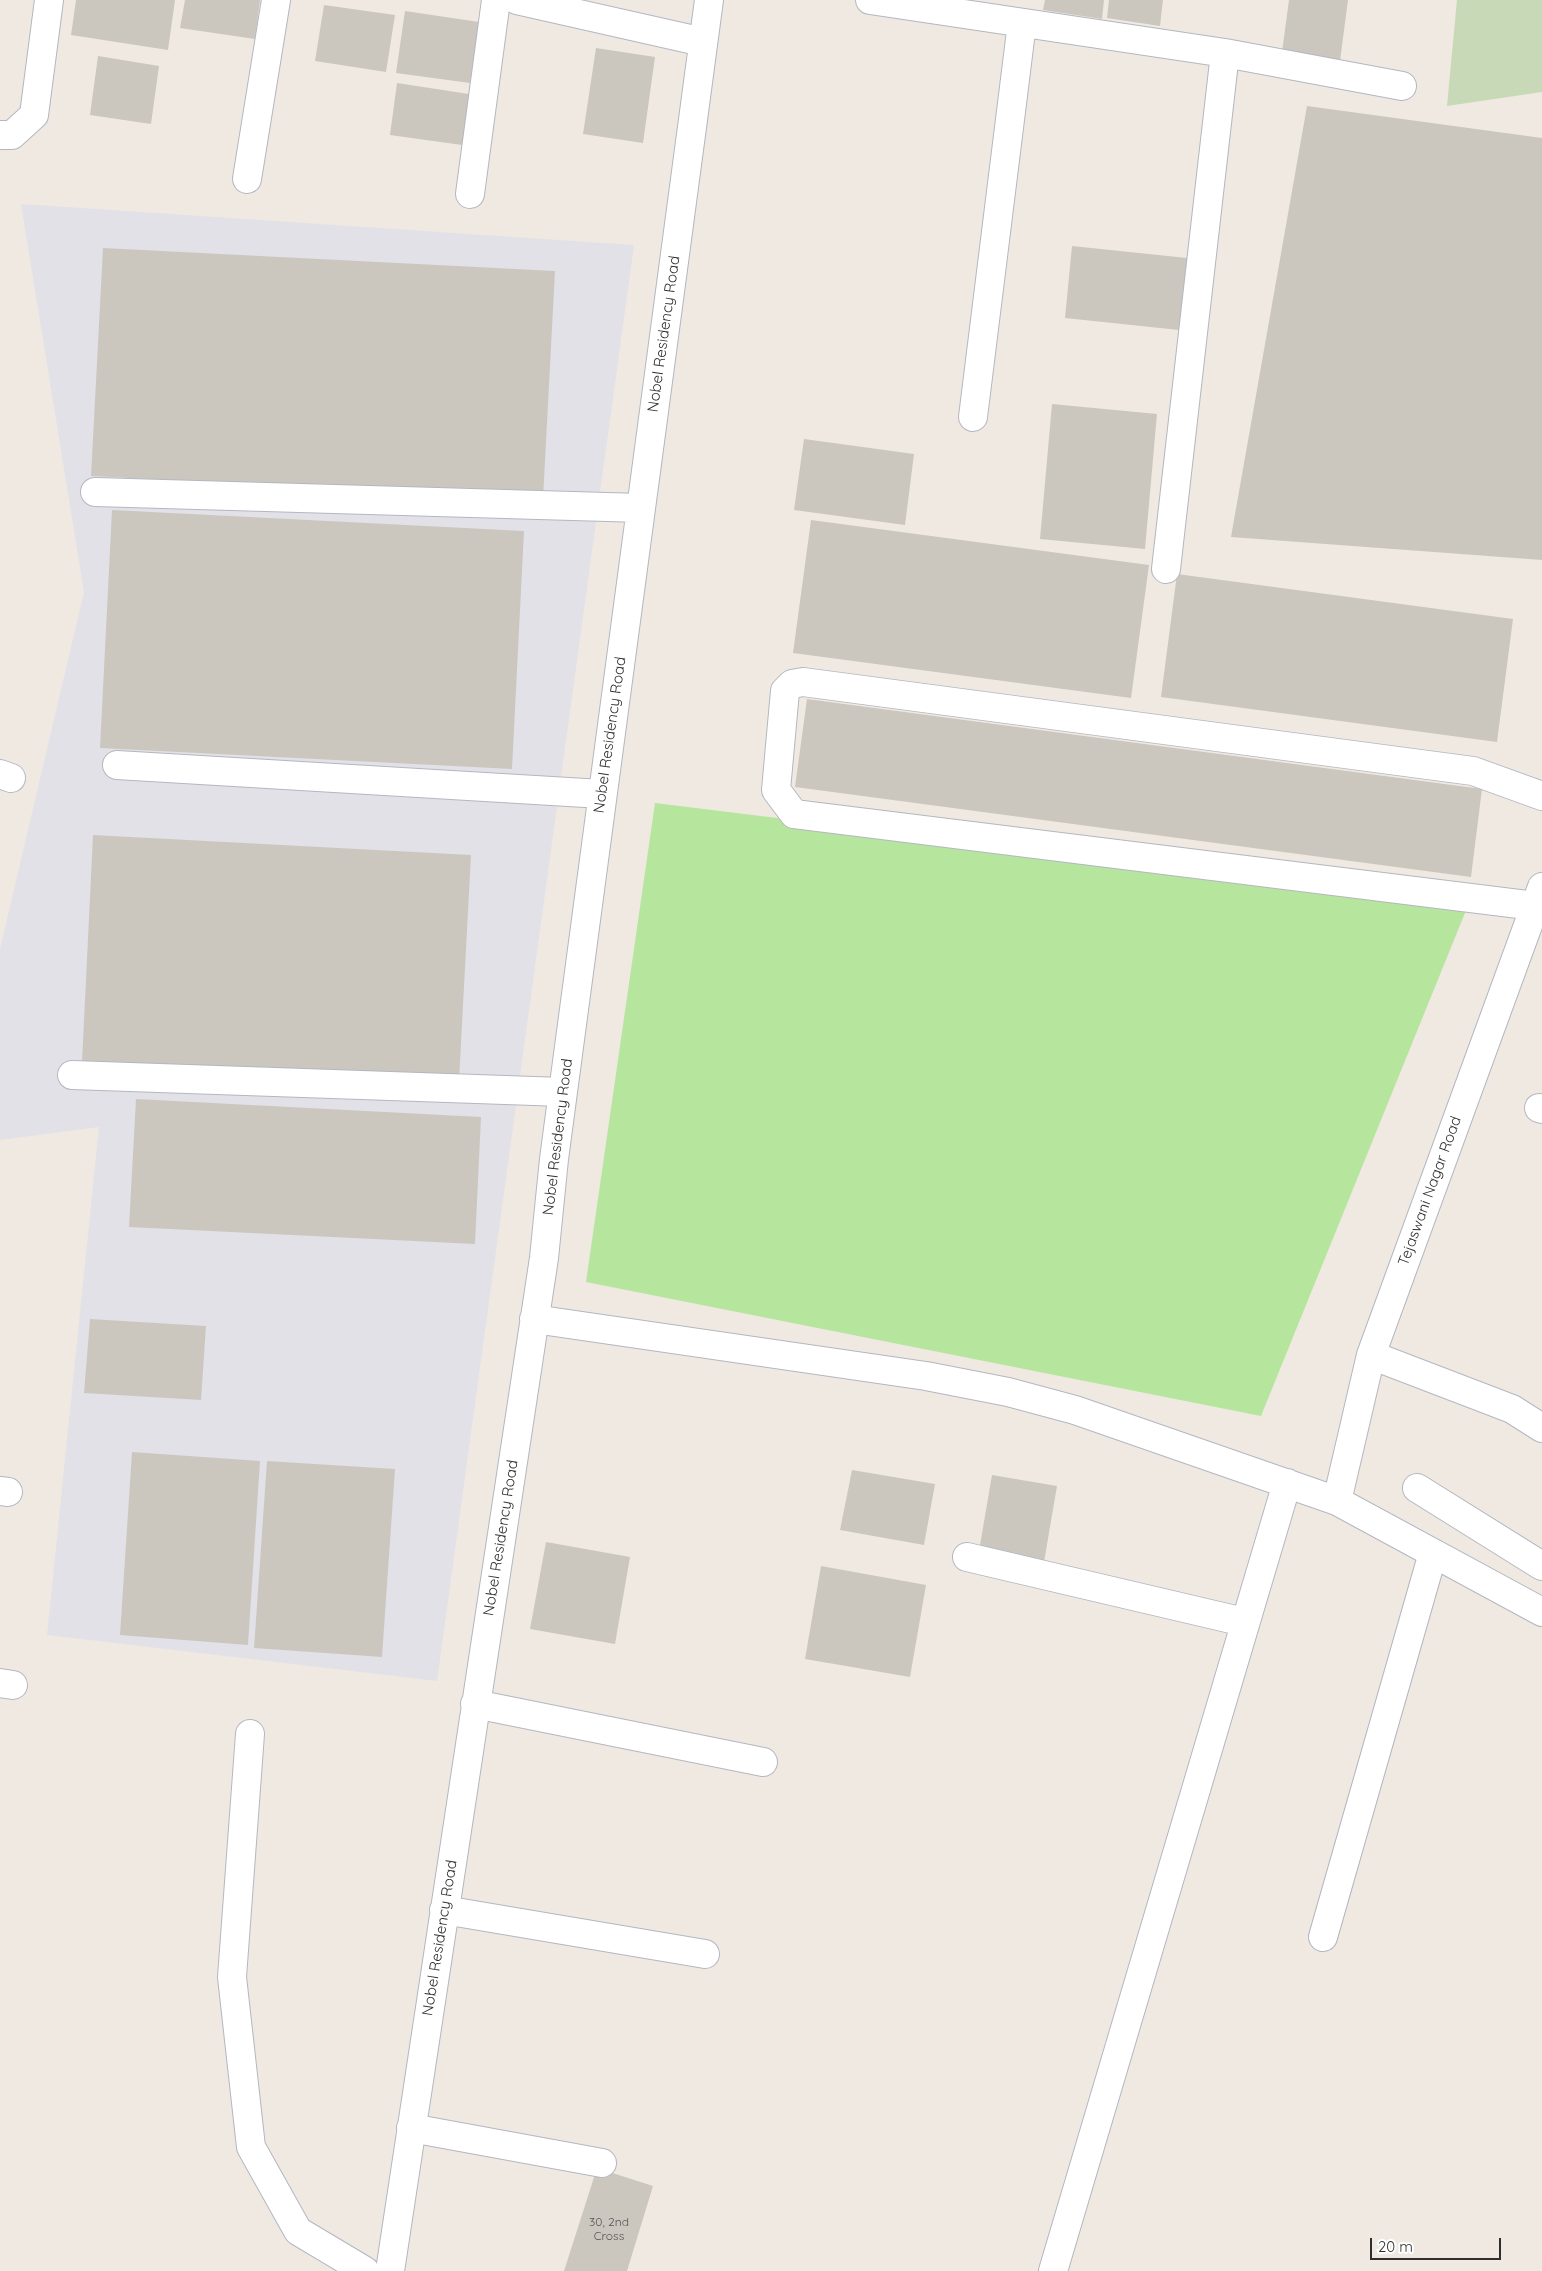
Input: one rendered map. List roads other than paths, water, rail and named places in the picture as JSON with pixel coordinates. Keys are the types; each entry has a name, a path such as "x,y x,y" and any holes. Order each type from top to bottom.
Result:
{"street":[{"path":"0,135 12,135 34,115 49,0"},
{"path":"247,179 276,0"},
{"path":"470,194 496,0"},
{"path":"517,0 703,42"},
{"name":"Nobel Residency Road","path":"390,2271 544,1258 563,1092 602,794 709,0"},
{"path":"870,0 1224,53 1402,86"},
{"path":"973,417 1022,23"},
{"path":"1166,569 1224,53"},
{"path":"95,492 641,508"},
{"path":"1538,897 794,814 776,790 785,691 792,684 803,682 1473,770 1542,796"},
{"path":"118,765 602,794"},
{"name":"Tejaswani Nagar Road","path":"1337,1500 1371,1355 1538,897"},
{"path":"72,1075 563,1092"},
{"path":"534,1319 926,1376 1008,1392 1075,1410 1337,1500 1542,1612"},
{"path":"1371,1355 1512,1409 1542,1428"},
{"path":"1052,2271 1287,1483"},
{"path":"1417,1488 1542,1566"},
{"path":"1323,1937 1433,1553"},
{"path":"967,1557 1244,1622"},
{"path":"475,1704 763,1762"},
{"path":"250,1734 232,1977 251,2147 298,2231 365,2271"},
{"path":"444,1910 705,1954"},
{"path":"411,2128 602,2163"}]}
